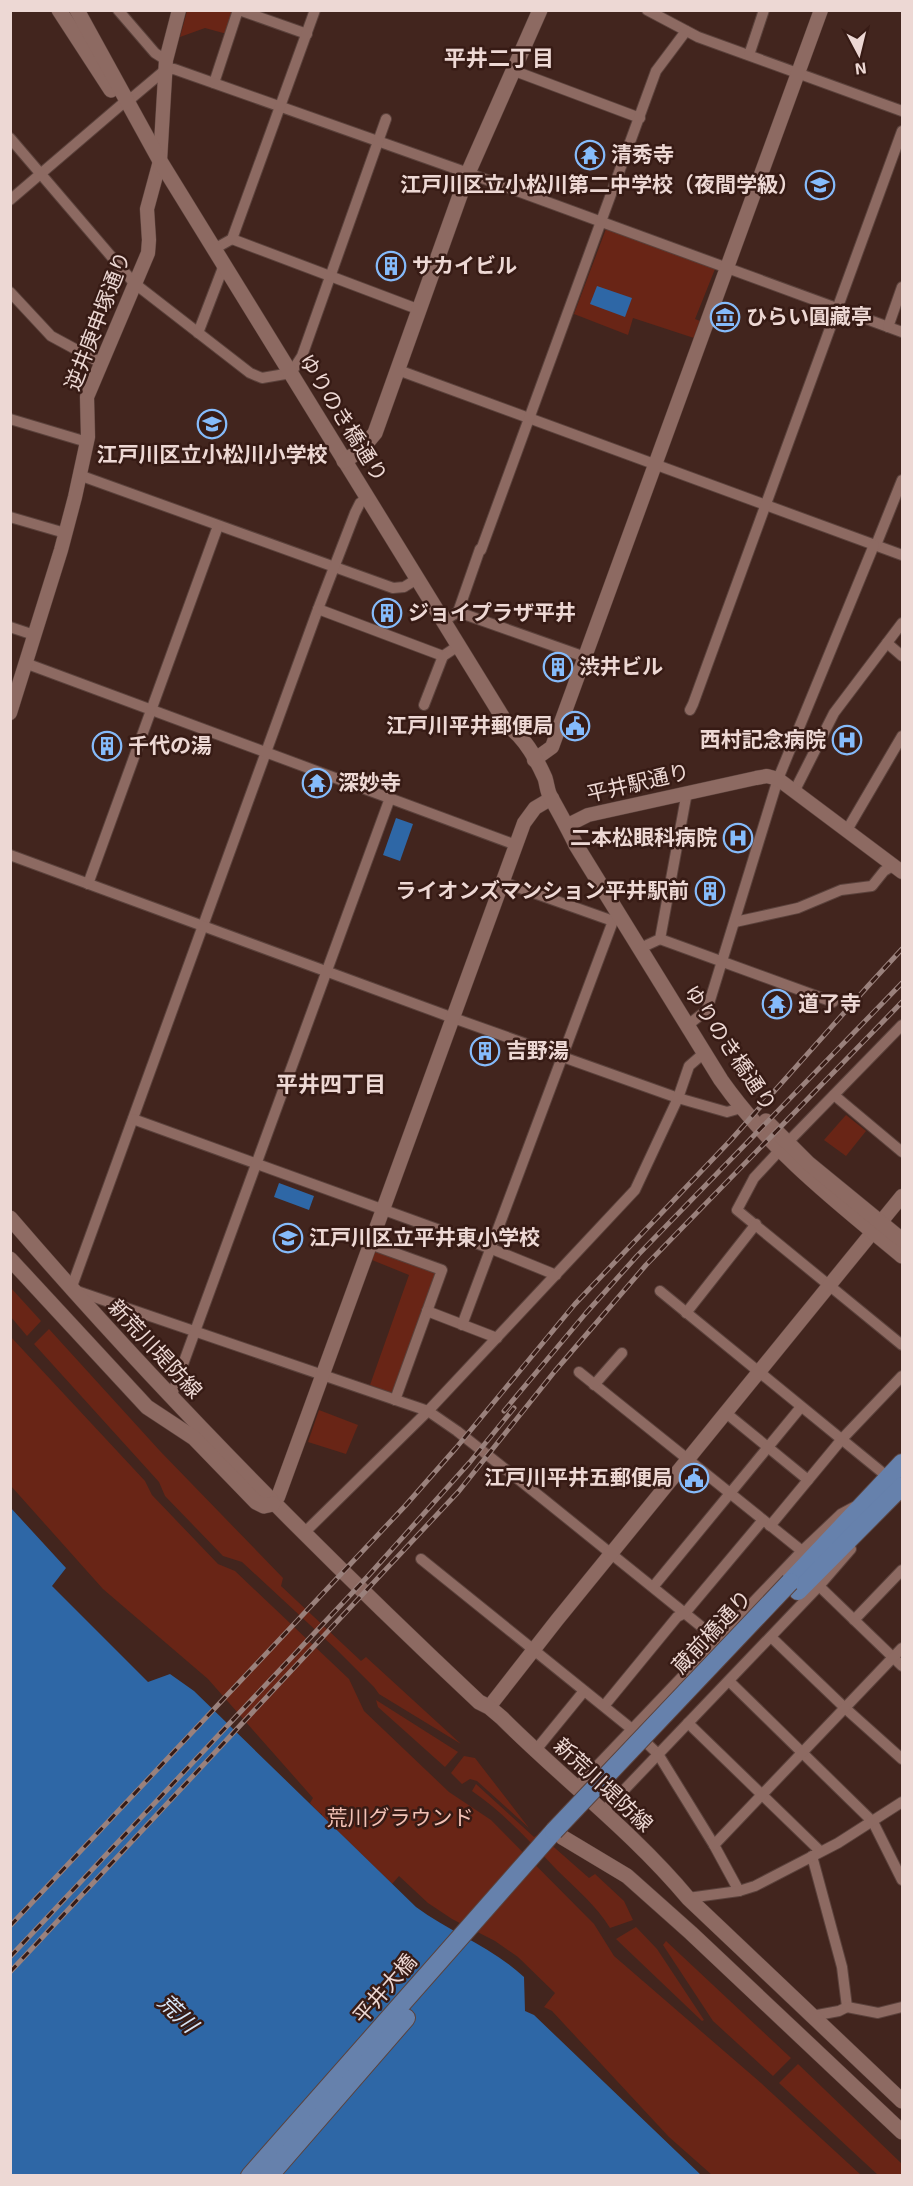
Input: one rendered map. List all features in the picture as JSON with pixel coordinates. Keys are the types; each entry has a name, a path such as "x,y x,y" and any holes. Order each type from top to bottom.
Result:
{"main road":[{"name":"ゆりのき橋通り","path":"59,10 143,133 508,726"},
{"name":"ゆりのき橋通り","path":"77,10 124,104"},
{"path":"344,461 360,451 371,439 420,310 468,173 540,10"},
{"path":"508,726 517,732 546,780 550,795"},
{"path":"508,726 509,736 520,756 538,784 550,795"},
{"name":"ゆりのき橋通り","path":"550,795 568,825 654,942 693,1020 727,1075 783,1147"},
{"name":"ゆりのき橋通り","path":"568,825 576,845 616,919 741,1108 877,1228 903,1256"},
{"name":"新荒川堤防線","path":"10,1218 71,1289 171,1397 303,1534 479,1702 489,1707 603,1812 673,1880 688,1898 903,2100"},
{"name":"ゆりのき橋通り","path":"877,1228 903,1240"},
{"name":"新荒川堤防線","path":"10,1259 147,1407 194,1438 256,1502 264,1506 273,1504"},
{"name":"蔵前橋通り","path":"558,1834 873,1504 899,1485 903,1463"},
{"path":"558,1834 627,1876 903,2132"},
{"name":"平井大橋","path":"250,2175 558,1834"},
{"name":"平井大橋","path":"269,2175 558,1834"}],"street":[{"path":"118,10 166,65 174,69 468,173 903,332"},
{"name":"逆井庚申塚通り","path":"10,713 65,533 87,442 87,397 148,253 147,208 160,161 166,65 179,10"},
{"path":"214,83 239,10 307,34"},
{"path":"214,249 232,239 315,10"},
{"path":"647,10 698,37 903,111"},
{"path":"748,55 764,10"},
{"path":"534,760 552,747 821,10"},
{"path":"443,621 458,612 656,71 686,31"},
{"path":"10,200 124,104 166,65"},
{"path":"512,70 640,118"},
{"path":"10,138 134,283 250,373 262,378 291,373 302,356 386,119"},
{"path":"690,710 903,131"},
{"path":"232,239 420,310"},
{"path":"198,333 224,266"},
{"path":"888,327 903,287"},
{"path":"10,292 51,336 101,363"},
{"path":"398,370 903,555"},
{"path":"10,419 87,442"},
{"path":"79,475 398,589 417,579"},
{"path":"693,1020 707,1010 778,779 903,480"},
{"path":"368,498 360,503 334,566 71,1289 428,1411 542,1498 718,1640"},
{"path":"10,517 65,533"},
{"path":"88,884 218,526"},
{"path":"318,609 443,656"},
{"path":"458,612 585,657"},
{"path":"795,790 834,713 903,623"},
{"path":"10,627 34,635"},
{"path":"886,643 903,656"},
{"path":"424,705 443,656 458,646"},
{"path":"25,663 516,844"},
{"path":"847,830 903,736"},
{"name":"平井駅通り","path":"568,825 588,815 687,792 766,776 778,779"},
{"path":"778,779 847,830 900,864"},
{"path":"687,792 654,942 723,961 833,1002"},
{"path":"273,1504 279,1494 516,844 531,812 550,795"},
{"path":"171,1397 390,798"},
{"path":"10,855 678,1098 727,1112 741,1108"},
{"path":"735,922 798,908 841,890 872,886 884,871 900,864"},
{"path":"462,1324 616,919 502,882"},
{"path":"903,1025 754,1178 737,1210 903,1345"},
{"path":"303,1534 428,1411 634,1190 678,1098 689,1066 704,1053"},
{"path":"834,1095 903,1152"},
{"path":"133,1119 492,1249 556,1275"},
{"path":"489,1707 903,1196"},
{"path":"686,1313 756,1224"},
{"path":"370,1244 442,1269 395,1400"},
{"path":"660,1291 899,1485"},
{"path":"427,1311 497,1338"},
{"path":"594,1384 622,1353"},
{"path":"579,1372 802,1551"},
{"path":"604,1707 677,1617 685,1613 808,1480 842,1439 903,1376"},
{"path":"653,1587 801,1407"},
{"path":"726,1413 808,1480"},
{"path":"576,1788 802,1551 841,1514 873,1504"},
{"path":"603,1812 819,1586 864,1534 873,1504"},
{"path":"421,1559 633,1730 658,1754 714,1845 739,1891"},
{"path":"854,1620 903,1570"},
{"path":"819,1586 903,1666"},
{"path":"771,1636 845,1708 903,1759"},
{"path":"714,1845 903,1648"},
{"path":"729,1681 873,1822 903,1880"},
{"path":"535,1751 584,1690"},
{"path":"688,1723 762,1795 816,1854 842,1967 847,2007"},
{"path":"688,1898 739,1891 755,1886 838,1844 903,1802"},
{"path":"812,2016 839,2011 847,2007 878,2013 903,2007"}],"green space":[{"path":"187,11 234,11 227,34 205,28 180,37"},
{"path":"606,229 715,269 695,319 700,321 694,338 633,318 628,335 574,314"},
{"path":"846,1115 866,1131 846,1156 824,1140"},
{"path":"374,1250 437,1273 392,1393 370,1385 409,1275 372,1260"},
{"path":"11,1288 41,1321 27,1336 11,1317"},
{"path":"49,1329 160,1451 283,1578 281,1586 361,1661 366,1657 461,1744 379,1694 337,1650 242,1562 223,1556 165,1496 159,1482 34,1344"},
{"name":"荒川グラウンド","path":"10,1336 145,1481 152,1495 218,1564 235,1571 349,1679 364,1711 449,1792 491,1820 594,1924 614,1956 761,2083 861,2175 712,2175 669,2137 552,2011 544,2007 555,1993 518,1957 495,1941 452,1919 428,1903 399,1876 392,1884 322,1816 310,1803 313,1798 208,1679 103,1589 11,1486"},
{"path":"319,1410 358,1425 346,1454 308,1442"},
{"path":"376,1700 458,1752 445,1767 378,1707"},
{"path":"464,1756 475,1758 529,1828 477,1781 470,1779 462,1784 451,1773"},
{"path":"476,1784 534,1837 539,1834 589,1878 595,1874 624,1901 633,1920 610,1928 592,1905 516,1828 472,1791"},
{"path":"636,1927 657,1949 704,2020 702,2021 616,1939"},
{"path":"666,1941 791,2058 773,2076 713,2021 663,1945"},
{"path":"798,2064 902,2164 902,2175 878,2175 779,2083"}],"water":[{"path":"597,286 632,298 625,317 590,304"},
{"path":"396,818 413,824 400,861 383,855"},
{"path":"279,1183 314,1196 309,1210 274,1197"},
{"name":"荒川","path":"10,1507 66,1568 52,1586 148,1682 170,1674 194,1691 416,1907 512,1966 524,1977 525,2011 534,2015 701,2175 11,2175"}],"railway":[{"path":"10,1926 405,1506 575,1304 730,1141 902,949"},
{"path":"504,1411 637,1256 902,983"},
{"path":"10,1972 459,1491 555,1371 646,1265 902,1002"},
{"path":"10,1957 369,1575 470,1462 514,1408"}],"place":[{"name":"清秀寺","path":"590,155"},
{"name":"江戸川区立小松川第二中学校（夜間学級）","path":"820,185"},
{"name":"サカイビル","path":"391,266"},
{"name":"ひらい圓藏亭","path":"725,317"},
{"name":"江戸川区立小松川小学校","path":"212,424"},
{"name":"ジョイプラザ平井","path":"387,613"},
{"name":"渋井ビル","path":"558,667"},
{"name":"江戸川平井郵便局","path":"575,726"},
{"name":"西村記念病院","path":"847,740"},
{"name":"千代の湯","path":"107,746"},
{"name":"深妙寺","path":"317,783"},
{"name":"二本松眼科病院","path":"738,838"},
{"name":"ライオンズマンション平井駅前","path":"710,891"},
{"name":"道了寺","path":"777,1004"},
{"name":"吉野湯","path":"485,1051"},
{"name":"江戸川区立平井東小学校","path":"288,1238"},
{"name":"江戸川平井五郵便局","path":"694,1478"}],"district":[{"name":"平井二丁目","path":"499,58"},
{"name":"平井四丁目","path":"331,1084"}]}
